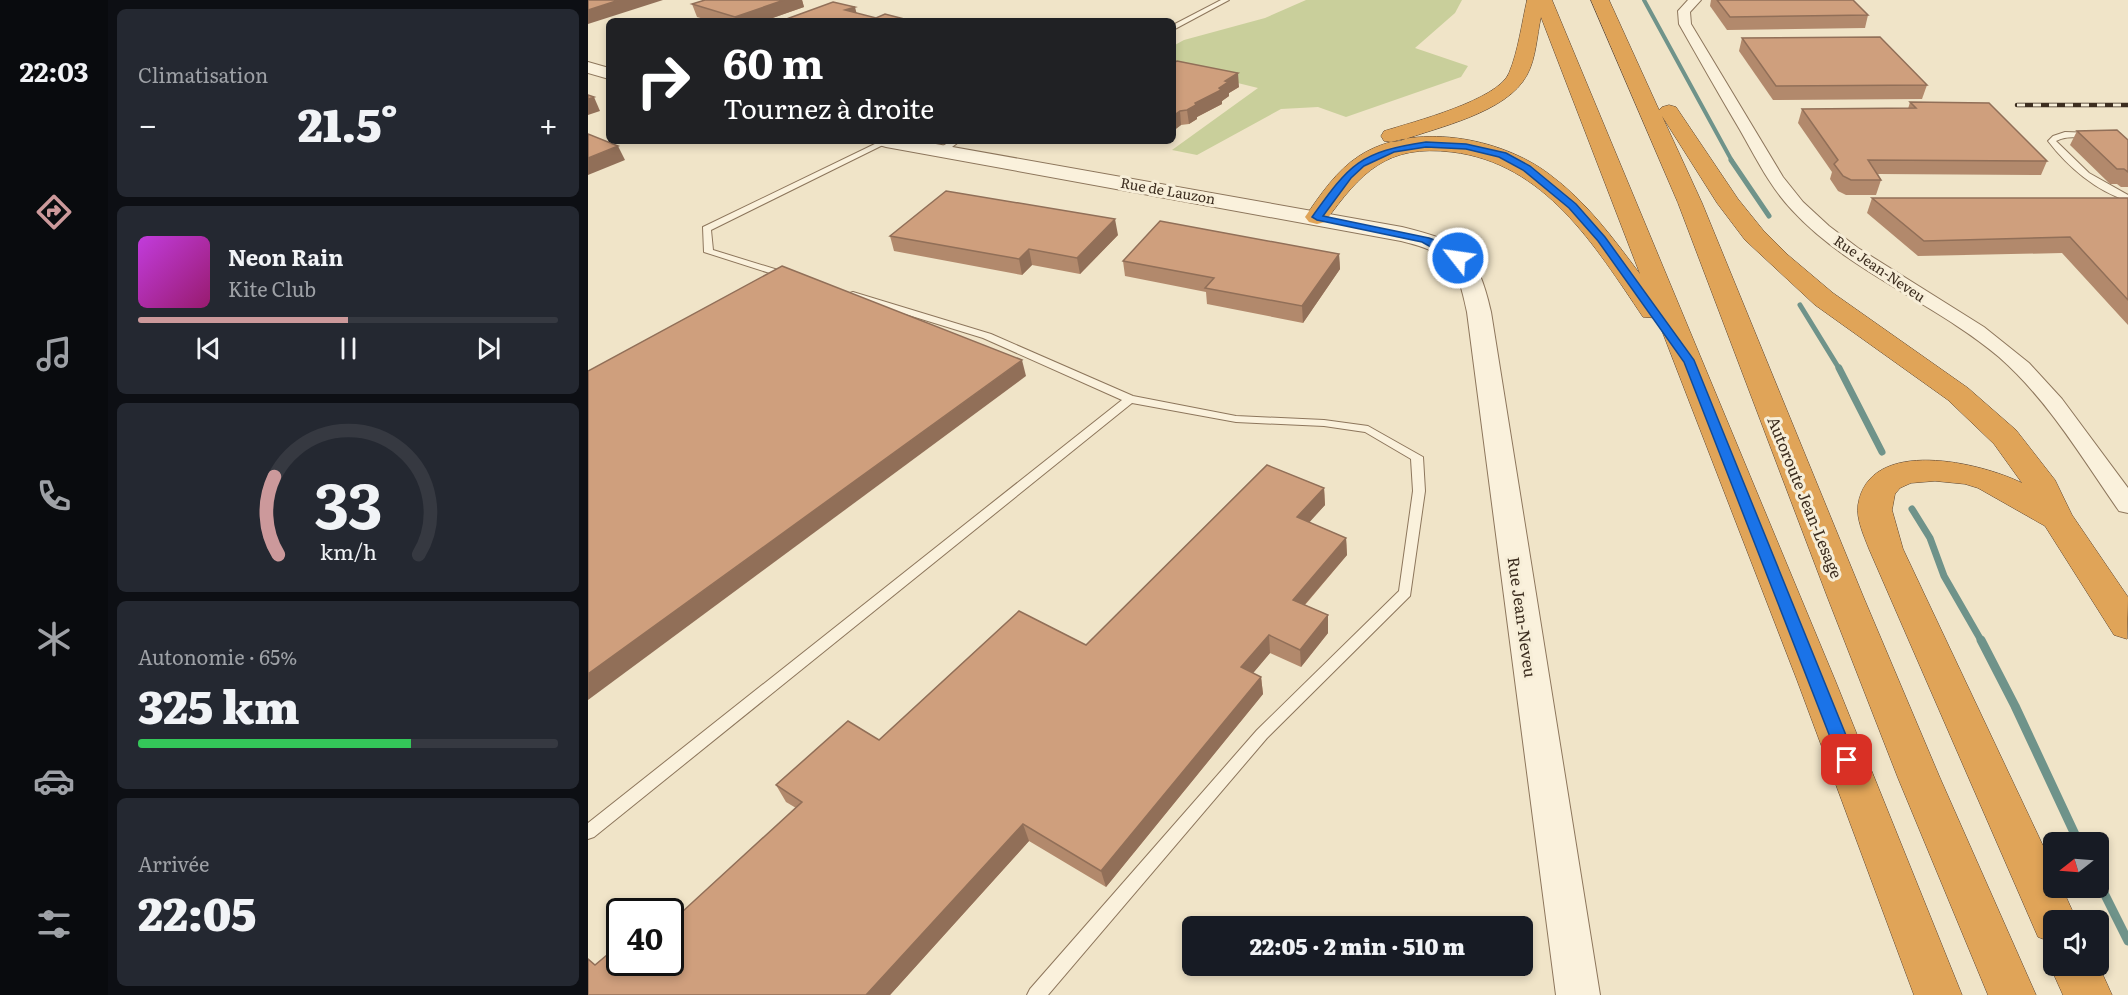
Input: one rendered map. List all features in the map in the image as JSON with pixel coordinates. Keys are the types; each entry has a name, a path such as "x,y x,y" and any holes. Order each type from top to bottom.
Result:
{"highway":[{"path":"1293,213 1325,174 1343,157 1370,144 1483,104 1504,92 1519,73 1526,33 1536,0"},
{"path":"1543,0 1865,804 1938,995"},
{"name":"Autoroute Jean-Lesage","path":"1600,0 1690,203 1845,596 1919,778 2012,995"},
{"path":"1625,55 1662,99 1724,195 1766,248 1824,299 1958,394 1988,419 2043,488 2057,518 2128,626"},
{"path":"1317,217 1351,172 1365,160 1384,152 1409,146 1447,145 1476,148 1502,155 1544,181 1589,225 1689,362"},
{"path":"2049,910 1886,549 1878,526 1875,502 1880,490 1897,477 1917,471 1950,470 1990,480 2057,518"},
{"path":"2079,976 2088,995"}],"street":[{"name":"Rue Jean-Neveu","path":"1695,0 1684,11 1685,24 1776,179 1789,196 1844,244 2019,364 2041,388 2128,505"},
{"path":"588,67 606,73"},
{"name":"Rue de Lauzon","path":"924,144 948,146 1317,217 1410,236 1447,250"},
{"name":"Rue Jean-Neveu","path":"1447,250 1458,258 1470,273 1479,312 1578,995"}],"lane":[{"path":"1176,26 1226,0"},
{"path":"2098,137 2079,134 2056,136 2052,141 2078,170 2128,198"},
{"path":"796,278 709,252 706,229 881,144"},
{"path":"843,292 987,336 1130,399 1236,419 1324,423 1368,429 1417,457 1419,491 1406,593 1262,734 1036,995"},
{"path":"588,832 1130,399"}],"green space":[{"path":"1306,0 1462,0 1455,13 1415,48 1468,66 1461,77 1346,117 1318,107 1281,109 1197,155 1172,150 1258,88 1176,68 1176,44 1184,40 1265,18"}],"building":[{"path":"588,0 619,0 588,10"},
{"path":"705,0 784,0 735,17 692,4"},
{"path":"1717,0 1853,0 1868,15 1730,17"},
{"path":"833,2 855,7 845,10 876,18 789,18"},
{"path":"885,14 900,18 876,18"},
{"path":"1880,37 1927,85 1776,86 1742,38"},
{"path":"1176,62 1238,73 1225,81 1228,82 1219,88 1221,90 1176,114"},
{"path":"1910,102 1989,103 2047,161 1868,160 1881,180 1851,180 1843,176 1834,164 1838,160 1802,109 1916,108"},
{"path":"2117,130 2128,140 2128,172 2124,169 2117,169 2077,131"},
{"path":"588,134 606,141 606,144 618,146 588,158"},
{"path":"946,191 1115,219 1077,258 1029,249 1019,259 890,236"},
{"path":"1872,198 2128,198 2128,300 2070,237 1924,241"},
{"path":"1160,221 1339,254 1302,306 1205,288 1214,278 1123,261"},
{"path":"782,266 1022,360 588,674 588,371"},
{"path":"1267,465 1324,488 1297,517 1346,538 1293,600 1328,615 1300,650 1269,635 1241,667 1261,677 1101,871 1023,824 866,995 588,995 588,959 595,965 606,956 606,976 684,976 684,910 802,802 776,785 848,721 879,740 1019,611 1086,645"}],"waterway":[{"path":"1644,0 1732,161"},
{"path":"1731,160 1769,216"},
{"path":"1800,305 1840,370"},
{"path":"1839,368 1882,452"},
{"path":"1912,509 1930,538 1944,576 1982,642"},
{"path":"1981,640 2015,706 2074,832"},
{"path":"2106,898 2128,941"}],"railway":[{"path":"2017,105 2128,105"}],"route":[{"path":"1458,258 1439,245 1425,240 1317,217 1347,176 1360,164 1384,152 1409,146 1426,145 1466,146 1502,155 1526,168 1572,206 1602,239 1689,362 1847,760"}]}
